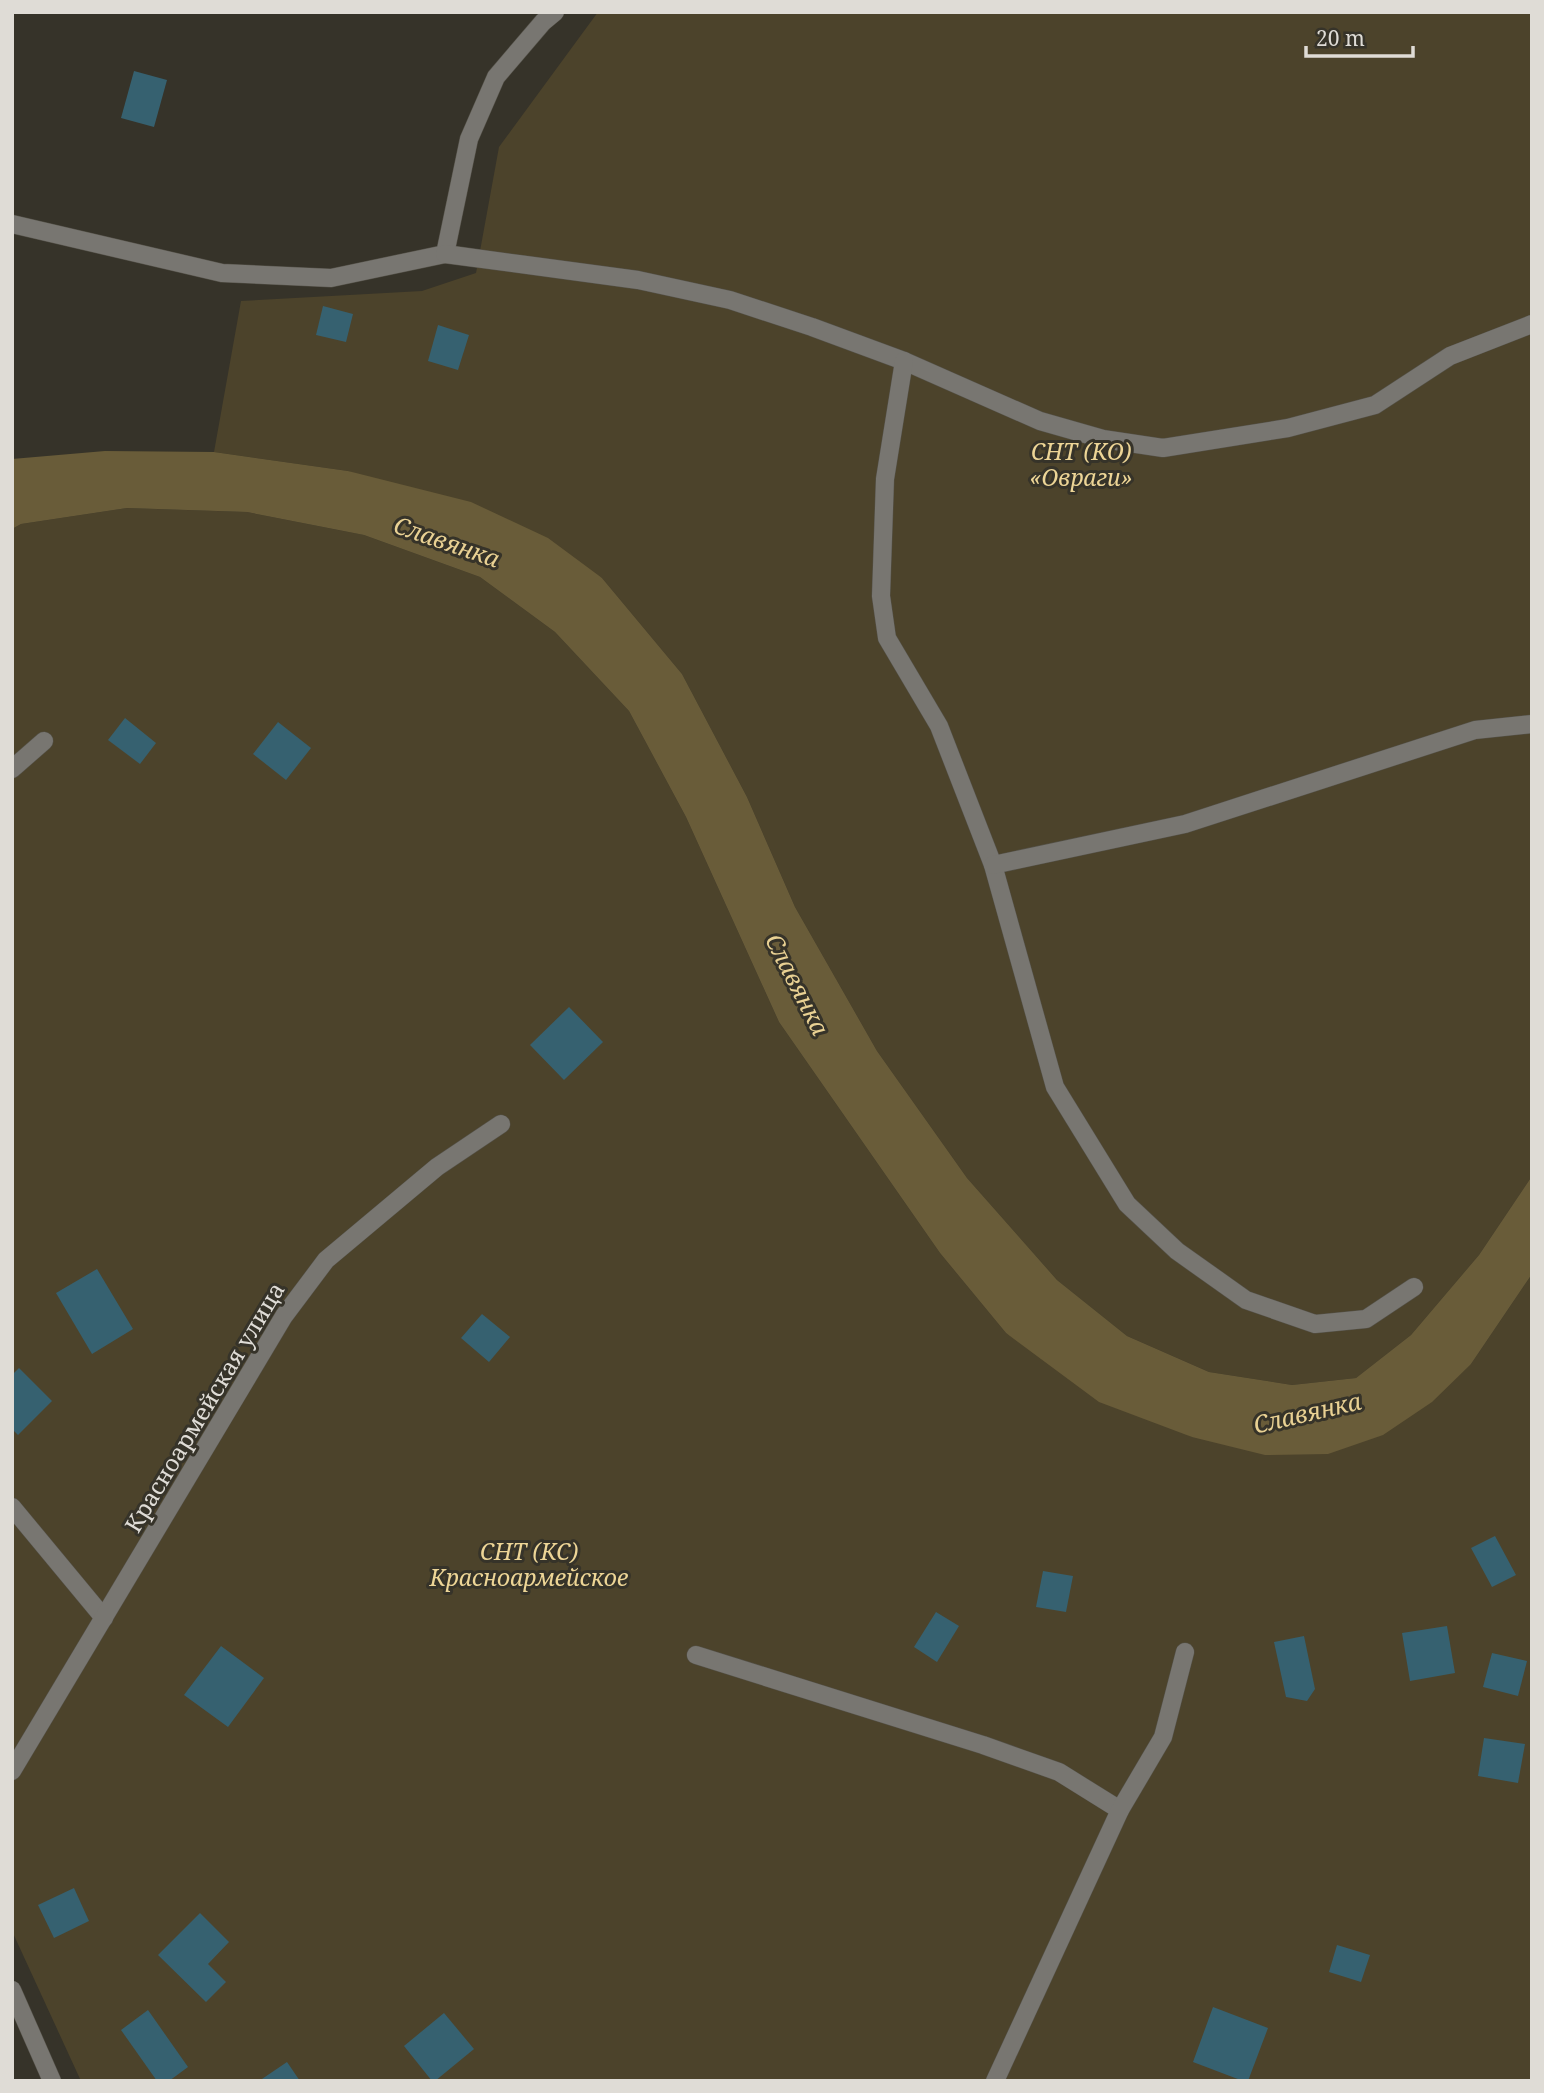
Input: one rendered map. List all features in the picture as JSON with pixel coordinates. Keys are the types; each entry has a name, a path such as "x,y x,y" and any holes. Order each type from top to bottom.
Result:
{"street":[{"path":"445,254 469,139 496,77 543,22 555,12"},
{"path":"12,224 222,273 331,278 445,254 638,280 730,300 813,327 904,361 1040,421 1103,439 1163,448 1288,428 1374,405 1450,356 1532,324"},
{"path":"904,361 885,479 881,596 887,638 939,726 993,864 1055,1087 1128,1204 1177,1251 1247,1300 1315,1324 1366,1319 1414,1287"},
{"path":"993,864 1185,824 1475,730 1532,724"},
{"path":"12,769 44,741"},
{"name":"Красноармейская улица","path":"12,1771 284,1315 326,1260 437,1167 501,1124"},
{"path":"12,1507 104,1618"},
{"path":"995,2081 1121,1810 1163,1737 1185,1651"},
{"path":"696,1655 983,1745 1059,1772 1121,1810"},
{"path":"12,1990 52,2081"}],"green space":[{"name":"СНТ (КО) «Овраги»","path":"598,12 1532,12 1532,1176 1479,1255 1411,1335 1356,1378 1292,1385 1209,1372 1127,1336 1057,1280 967,1178 877,1051 795,907 747,797 682,674 602,578 348,471 214,452 241,301 422,291 476,273 499,147"},
{"name":"СНТ (КС) Красноармейское","path":"127,508 247,512 364,535 480,577 555,632 629,711 686,817 779,1022 940,1253 1006,1333 1192,1437 1471,1364 1532,1274 1532,2081 81,2081 12,1931 12,529 21,524"}],"water":[{"name":"Славянка","path":"105,451 214,452 348,471 471,502 548,538 602,578 682,674 747,797 795,907 877,1051 967,1178 1057,1280 1127,1336 1209,1372 1292,1385 1356,1378 1411,1335 1479,1255 1532,1176 1532,1274 1471,1364 1432,1402 1383,1435 1328,1454 1265,1455 1192,1437 1099,1402 1006,1333 940,1253 779,1022 686,817 629,711 555,632 480,577 364,535 247,512 127,508 21,524 12,529 12,459"}],"building":[{"path":"134,71 167,80 154,127 121,118"},
{"path":"323,306 353,314 346,342 316,335"},
{"path":"438,325 469,335 458,370 428,361"},
{"path":"125,718 156,743 140,764 108,740"},
{"path":"278,722 311,748 286,780 253,754"},
{"path":"569,1007 603,1042 564,1080 530,1045"},
{"path":"97,1269 133,1329 92,1354 56,1293"},
{"path":"482,1314 510,1337 489,1362 461,1338"},
{"path":"19,1368 52,1401 18,1435 12,1429 12,1375"},
{"path":"1495,1536 1516,1575 1492,1587 1471,1548"},
{"path":"1043,1571 1073,1576 1066,1612 1036,1607"},
{"path":"936,1612 959,1626 937,1662 914,1647"},
{"path":"1447,1626 1455,1673 1410,1681 1402,1633"},
{"path":"1304,1636 1315,1689 1307,1701 1286,1697 1274,1642"},
{"path":"221,1646 264,1678 228,1727 184,1695"},
{"path":"1492,1653 1527,1661 1518,1696 1483,1687"},
{"path":"1484,1738 1525,1744 1518,1783 1478,1776"},
{"path":"74,1888 89,1921 54,1938 38,1905"},
{"path":"200,1913 229,1942 208,1964 226,1982 206,2002 158,1955"},
{"path":"1337,1945 1370,1955 1361,1982 1329,1972"},
{"path":"1213,2007 1268,2028 1248,2081 1193,2062"},
{"path":"148,2010 188,2067 169,2081 157,2081 121,2030"},
{"path":"444,2013 474,2049 432,2081 404,2046"},
{"path":"287,2062 300,2081 259,2081"}]}
